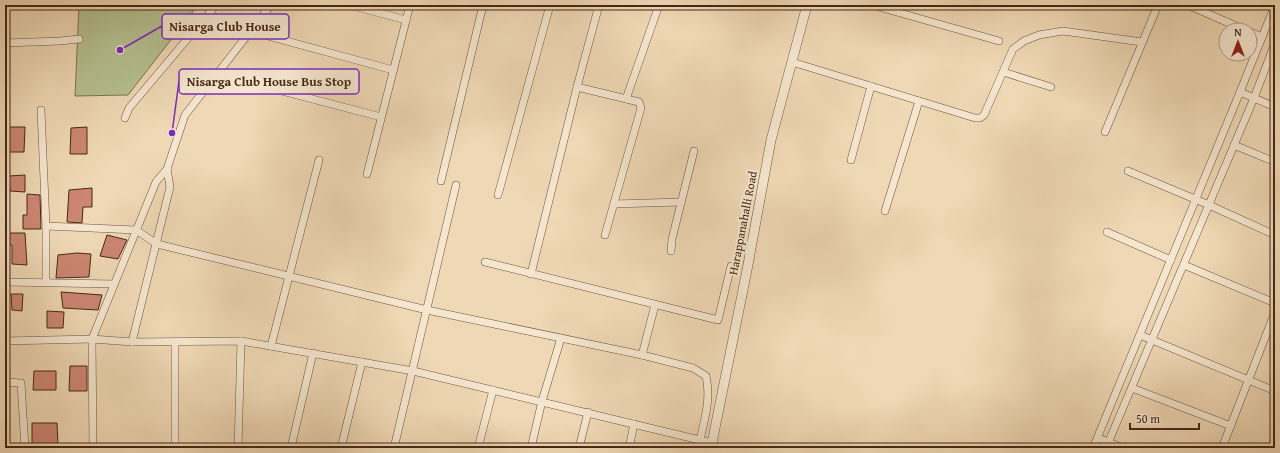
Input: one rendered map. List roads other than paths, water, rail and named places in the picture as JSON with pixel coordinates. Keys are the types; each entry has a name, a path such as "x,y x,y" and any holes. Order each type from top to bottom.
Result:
{"street":[{"path":"125,118 129,108 216,5"},
{"path":"93,448 92,339 114,284 156,182 167,169 185,115 271,5"},
{"path":"350,5 406,20"},
{"path":"367,174 410,5"},
{"path":"441,181 483,5"},
{"path":"498,195 550,5"},
{"path":"531,274 577,87 599,5"},
{"path":"626,99 659,5"},
{"name":"Harappanahalli Road","path":"712,445 771,140 807,5"},
{"path":"872,5 999,41"},
{"path":"1105,132 1158,5"},
{"path":"1188,5 1227,22"},
{"path":"1094,448 1275,5"},
{"path":"250,31 393,70"},
{"path":"792,62 975,118 980,118 984,115 1013,49 1024,42 1039,35 1063,31 1142,42"},
{"path":"1258,35 1262,37"},
{"path":"5,43 80,39"},
{"path":"1107,445 1184,265 1274,47"},
{"path":"1003,72 1051,87"},
{"path":"217,74 381,117"},
{"path":"851,160 871,86"},
{"path":"577,87 639,102 641,108 605,235"},
{"path":"1240,92 1275,107"},
{"path":"885,211 919,101"},
{"path":"41,110 46,226 46,282"},
{"path":"1234,145 1275,162"},
{"path":"671,251 672,239 694,151"},
{"path":"271,346 319,160"},
{"path":"132,342 170,187 167,169"},
{"path":"1128,172 1196,199 1275,235"},
{"path":"394,448 456,185"},
{"path":"614,204 681,202"},
{"path":"46,226 136,230 157,244 427,310 642,355 694,368 706,376 708,387 708,402 700,440"},
{"path":"1107,232 1171,260"},
{"path":"485,262 718,320 731,266"},
{"path":"1184,265 1275,304"},
{"path":"5,282 114,284"},
{"path":"642,355 655,305"},
{"path":"1222,448 1275,312"},
{"path":"1140,335 1275,391"},
{"path":"531,448 542,401 561,338"},
{"path":"5,341 92,339 132,342 241,341 413,371 588,412 700,440 712,445"},
{"path":"238,448 241,341"},
{"path":"175,342 175,448"},
{"path":"291,448 312,354"},
{"path":"341,448 362,362"},
{"path":"5,382 21,383 24,448"},
{"path":"1132,388 1231,426"},
{"path":"478,448 492,390"},
{"path":"579,448 588,412"},
{"path":"629,448 634,424"},
{"path":"1098,438 1107,445 1123,448"}],"place":[{"name":"Nisarga Club House","path":"120,50"},
{"name":"Nisarga Club House Bus Stop","path":"172,133"}]}
